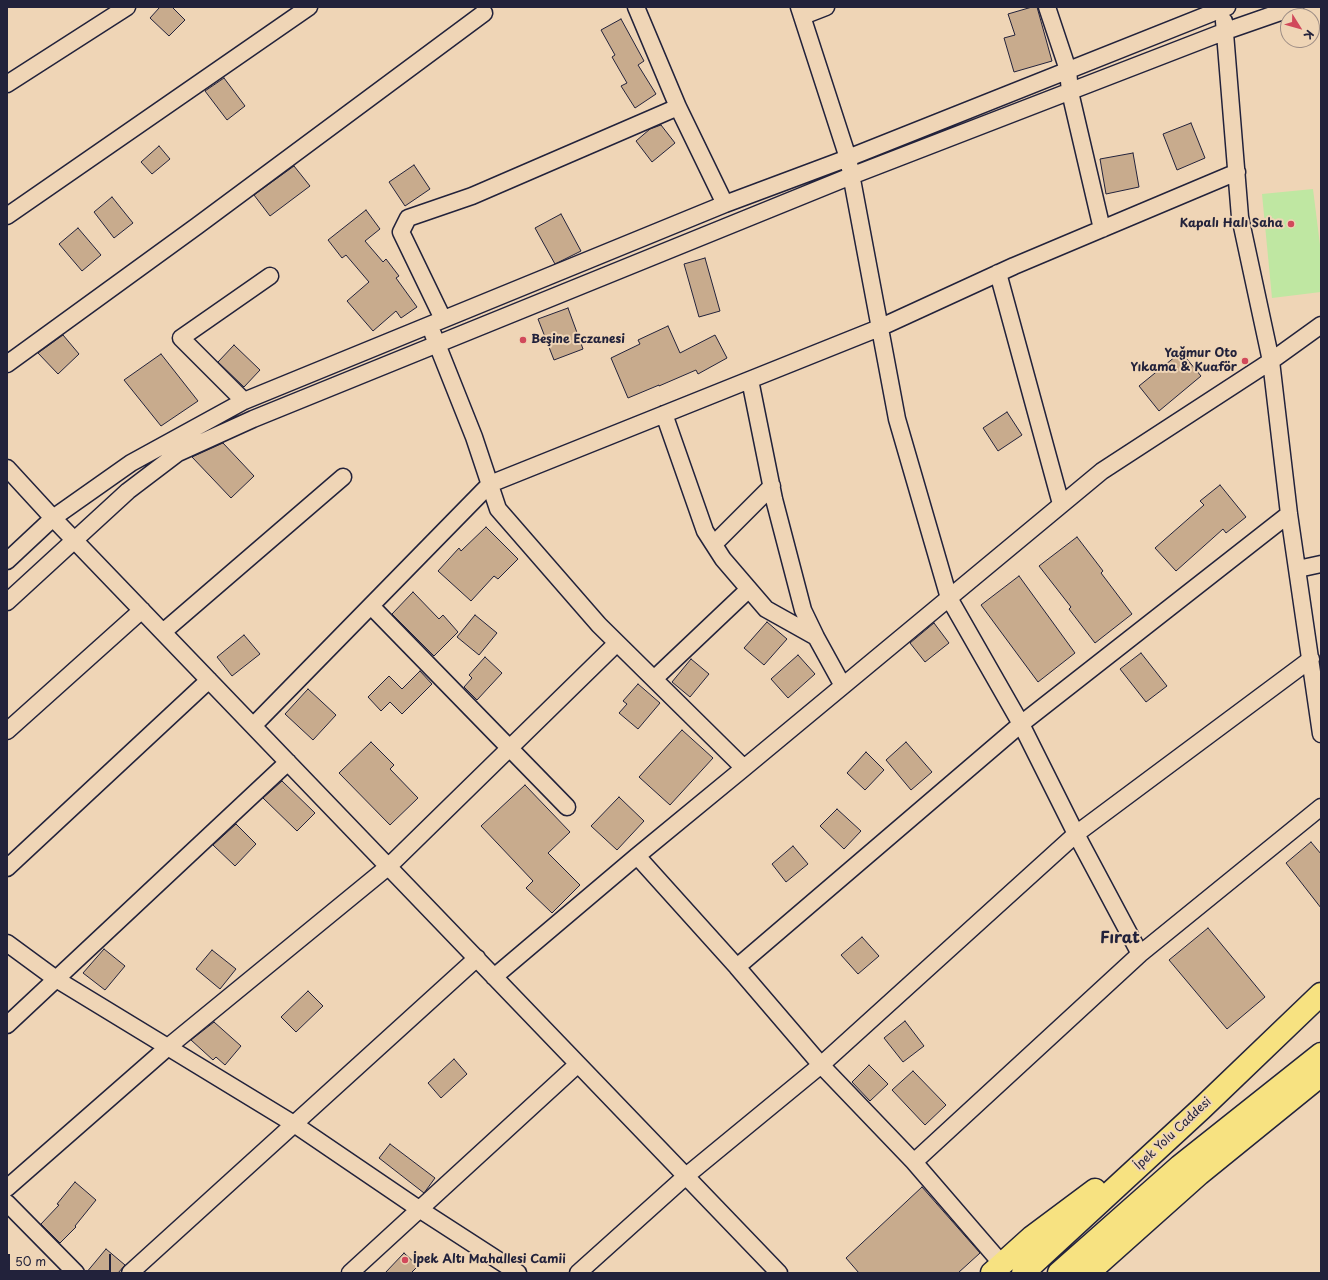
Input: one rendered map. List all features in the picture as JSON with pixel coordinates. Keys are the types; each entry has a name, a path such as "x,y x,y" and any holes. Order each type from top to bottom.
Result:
{"highway":[{"name":"İpek Yolu Caddesi","path":"1023,1273 1201,1109 1321,994"},
{"path":"1059,1273 1180,1166 1321,1054"},
{"path":"1088,1273 1200,1174 1321,1075"},
{"path":"997,1268 1032,1237 1201,1109"}],"street":[{"path":"7,84 128,7"},
{"path":"7,216 309,7"},
{"path":"636,7 678,107 725,204"},
{"path":"826,7 801,12 848,158 896,419 949,598 1021,724 1076,834 1140,954"},
{"path":"1047,7 1068,70 1070,92 1102,229"},
{"path":"7,561 54,518 131,463 244,402 725,204 848,158 1224,7 1240,217 1271,362 1290,514 1321,734"},
{"path":"7,602 128,491 178,453 253,419 851,176 1226,31 1295,7"},
{"path":"7,364 197,226 484,13"},
{"path":"678,107 472,196 408,218 401,232 436,322 437,344 474,437 498,509 599,625 744,768"},
{"path":"253,726 490,484 879,328 998,273 1237,172"},
{"path":"998,273 1061,504"},
{"path":"244,402 181,338 270,276"},
{"path":"494,977 636,856 1102,471 1271,362 1321,325"},
{"path":"750,380 772,486 803,610 843,686"},
{"path":"664,414 705,531 723,559 766,609 816,637"},
{"path":"7,468 74,540 779,1273"},
{"path":"163,632 343,477"},
{"path":"714,544 772,486"},
{"path":"737,967 1021,724 1290,514"},
{"path":"1298,569 1321,564"},
{"path":"654,679 749,590"},
{"path":"371,606 567,807"},
{"path":"7,731 142,610"},
{"path":"7,1188 168,1047 389,866 617,643"},
{"path":"578,1273 686,1176 821,1065 1076,834 1311,659"},
{"path":"7,868 209,680"},
{"path":"7,1025 288,762"},
{"path":"914,1162 1140,954 1321,807"},
{"path":"636,856 737,967 821,1065 914,1162 997,1268"},
{"path":"7,943 56,979 294,1124 419,1209 518,1273"},
{"path":"130,1273 476,958"},
{"path":"350,1273 578,1064"},
{"path":"7,1202 76,1273"}],"green space":[{"name":"Kapalı Halı Saha","path":"1313,189 1321,253 1321,292 1272,298 1262,194"}],"building":[{"path":"160,7 172,7 185,20 169,36 150,18"},
{"path":"1037,7 1052,61 1014,72 1004,38 1015,35 1008,14"},
{"path":"621,19 644,61 638,65 656,94 635,108 621,86 627,83 612,57 615,55 601,30"},
{"path":"224,78 245,106 227,120 205,91"},
{"path":"1191,123 1205,158 1177,170 1163,134"},
{"path":"661,125 675,143 652,162 636,141 650,129"},
{"path":"159,146 170,159 152,174 141,162"},
{"path":"1133,153 1139,187 1106,194 1100,159"},
{"path":"414,165 430,189 405,206 389,182"},
{"path":"294,166 310,186 270,216 254,195"},
{"path":"112,197 133,223 114,238 94,212"},
{"path":"366,210 380,229 365,241 383,262 386,259 399,276 396,278 417,307 401,318 396,311 373,331 347,301 369,282 346,255 342,258 328,240"},
{"path":"561,214 581,251 555,264 535,228"},
{"path":"78,228 101,255 82,271 59,244"},
{"path":"705,258 720,311 699,317 684,264"},
{"path":"568,308 583,349 554,360 538,319"},
{"path":"668,326 680,353 715,335 727,358 698,374 696,370 628,398 611,358 640,344 638,340"},
{"path":"63,335 79,354 58,374 38,353"},
{"path":"234,345 260,370 244,387 218,362"},
{"path":"1181,352 1201,376 1159,411 1139,386"},
{"path":"161,354 198,401 161,426 124,380"},
{"path":"1007,412 1022,435 998,451 983,428"},
{"path":"223,443 254,476 231,498 192,457"},
{"path":"1220,485 1246,517 1226,533 1223,529 1176,571 1155,548 1204,505 1200,501"},
{"path":"486,527 518,559 498,579 494,576 471,601 438,571 459,548 461,551"},
{"path":"1077,537 1103,571 1101,573 1132,614 1095,643 1069,609 1071,607 1039,566"},
{"path":"1019,576 1075,653 1038,682 981,605"},
{"path":"413,592 439,619 443,615 458,632 434,656 392,614"},
{"path":"475,615 497,633 479,655 457,637"},
{"path":"767,622 787,639 764,665 744,648"},
{"path":"934,623 949,643 925,662 910,643"},
{"path":"244,635 260,654 232,676 217,657"},
{"path":"1141,653 1167,686 1146,702 1120,669"},
{"path":"798,655 815,674 788,698 771,679"},
{"path":"485,657 502,673 477,700 464,687 472,678 469,675"},
{"path":"691,659 709,674 690,697 672,682"},
{"path":"420,671 432,684 402,714 390,702 381,711 368,697 389,676 402,689"},
{"path":"638,684 660,703 638,729 619,713 627,704 623,701"},
{"path":"308,689 336,715 313,740 285,714"},
{"path":"682,730 713,758 670,805 639,777"},
{"path":"371,742 394,765 390,769 418,798 390,825 339,773"},
{"path":"906,742 932,772 911,790 886,760"},
{"path":"866,752 884,770 865,790 847,773"},
{"path":"282,781 315,813 297,831 263,798"},
{"path":"525,785 570,832 548,853 580,885 552,913 526,888 533,881 481,826"},
{"path":"619,797 644,821 617,850 591,826"},
{"path":"837,809 861,831 844,849 820,826"},
{"path":"236,824 256,844 235,866 213,845"},
{"path":"1311,842 1321,854 1321,908 1286,863"},
{"path":"793,846 808,864 786,882 772,864"},
{"path":"1208,928 1265,997 1227,1029 1169,960"},
{"path":"862,937 879,956 858,974 841,955"},
{"path":"104,949 125,966 105,990 83,973"},
{"path":"212,950 236,969 220,989 196,969"},
{"path":"308,991 323,1006 296,1032 281,1017"},
{"path":"905,1021 924,1046 903,1062 884,1038"},
{"path":"214,1022 241,1046 225,1065 216,1057 213,1060 191,1040"},
{"path":"454,1059 467,1074 441,1098 428,1083"},
{"path":"869,1065 888,1084 870,1101 852,1082"},
{"path":"913,1071 946,1105 925,1125 892,1090"},
{"path":"390,1144 435,1178 424,1193 379,1158"},
{"path":"75,1182 96,1200 75,1226 76,1227 60,1243 41,1224 59,1205 57,1204"},
{"path":"922,1187 980,1253 958,1273 859,1273 846,1258"},
{"path":"106,1249 125,1265 118,1273 86,1273"},
{"name":"İpek Altı Mahallesi Camii","path":"404,1253 418,1266 411,1273 385,1273"}],"place":[{"name":"Kapalı Halı Saha","path":"1291,224"},
{"name":"Beşine Eczanesi","path":"523,340"},
{"name":"Yağmur Oto Yıkama & Kuaför","path":"1245,361"},
{"name":"İpek Altı Mahallesi Camii","path":"405,1260"}],"district":[{"name":"Fırat","path":"1120,939"}]}
